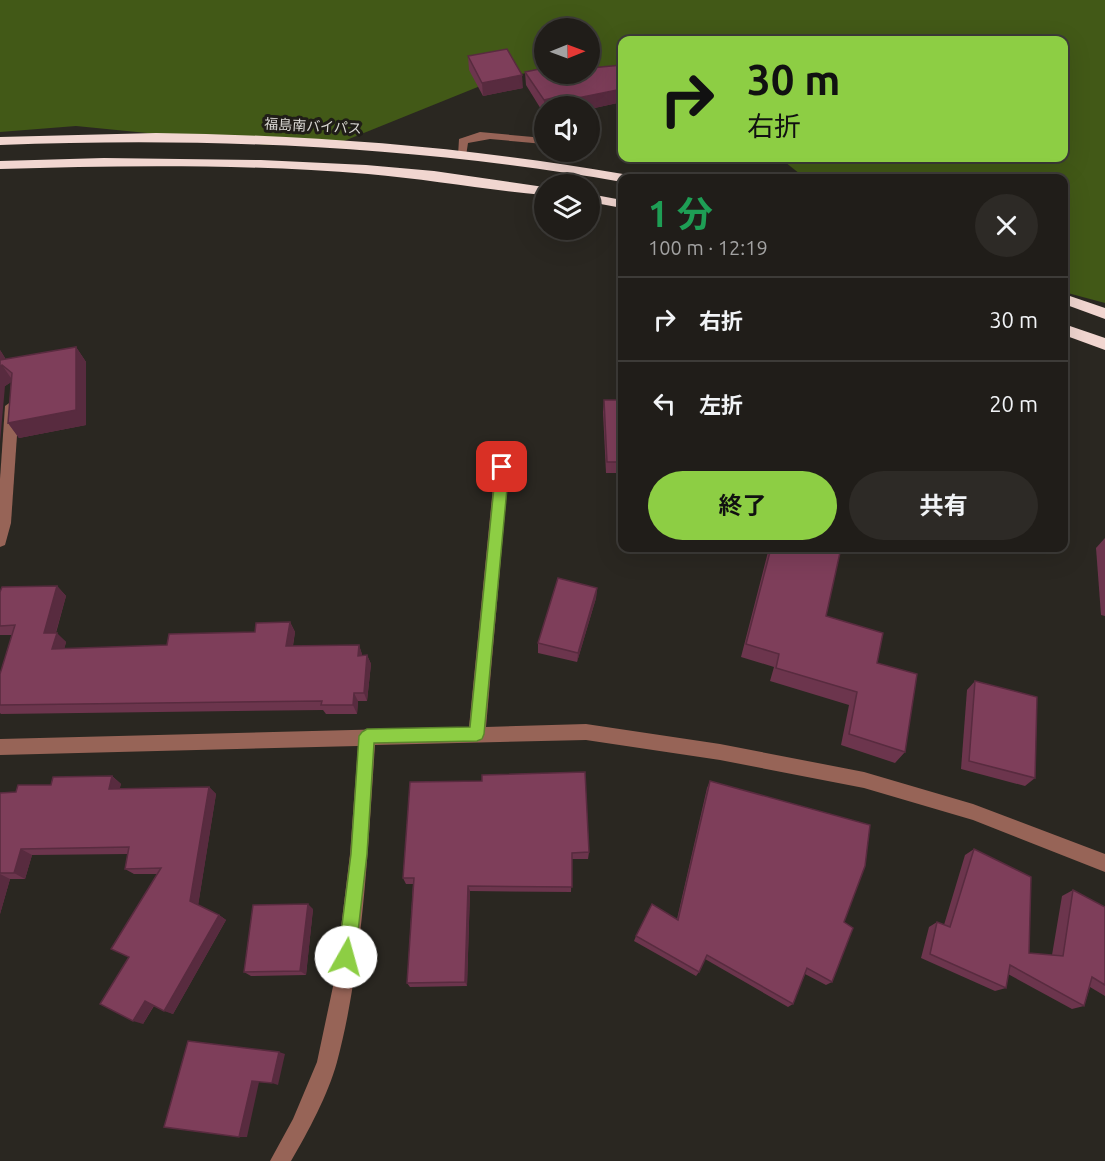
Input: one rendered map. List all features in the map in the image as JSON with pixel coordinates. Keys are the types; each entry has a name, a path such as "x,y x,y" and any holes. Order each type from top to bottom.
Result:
{"highway":[{"name":"福島南バイパス","path":"0,141 100,136 317,142 462,154 618,177"},
{"path":"0,165 104,162 313,167 420,174 534,190"},
{"path":"600,200 618,203"},
{"path":"1068,300 1105,314"},
{"path":"1068,330 1105,344"}],"street":[{"path":"462,154 463,141 470,136 488,134 534,140"},
{"path":"0,541 4,523 13,388"},
{"path":"477,734 502,467"},
{"path":"0,747 586,732 720,752 864,780 973,812 1105,863"},
{"path":"280,1161 300,1126 327,1063 344,977 357,877 367,736"}],"green space":[{"path":"0,0 1105,0 1105,303 1068,293 1068,174 800,174 785,162 1068,162 1068,36 618,36 618,72 600,71 600,18 534,18 534,72 505,76 344,141 269,145 76,126 0,132"}],"building":[{"path":"507,49 522,75 482,83 468,56"},
{"path":"618,65 618,90 588,96 541,96 525,72 534,70 534,84 600,84 600,67"},
{"path":"76,347 76,410 8,423 12,373 2,365 0,367 0,360"},
{"path":"604,400 618,400 618,462 607,462"},
{"path":"770,552 840,552 826,616 883,633 877,663 917,674 905,752 849,734 857,692 776,668 779,654 746,644"},
{"path":"558,578 597,588 578,653 538,643"},
{"path":"57,586 44,633 57,633 52,649 167,645 169,634 255,632 256,623 290,622 286,646 359,645 358,656 367,655 364,693 354,693 353,705 321,705 322,701 0,705 0,674 15,625 0,626 2,587"},
{"path":"975,681 1037,697 1035,778 969,761"},
{"path":"585,772 589,852 572,853 572,887 468,886 465,982 407,983 414,878 403,878 410,782 482,781 482,775"},
{"path":"112,776 109,789 209,787 190,901 219,915 164,1011 145,1001 133,1021 100,1004 129,957 111,949 161,868 125,869 129,847 21,849 14,873 0,873 0,793 16,792 18,785 51,785 53,777"},
{"path":"710,781 870,825 865,866 844,922 853,928 832,982 807,968 793,1004 707,955 699,972 636,936 652,904 678,920"},
{"path":"974,849 1031,877 1029,953 1063,956 1073,890 1105,907 1105,985 1092,977 1084,1006 1010,965 1006,988 930,954 937,922 950,927"},
{"path":"308,904 300,971 244,972 253,905"},
{"path":"188,1041 279,1052 272,1083 252,1081 239,1137 164,1127"}],"route":[{"path":"346,957 359,854 367,736 477,734 502,467"}]}
